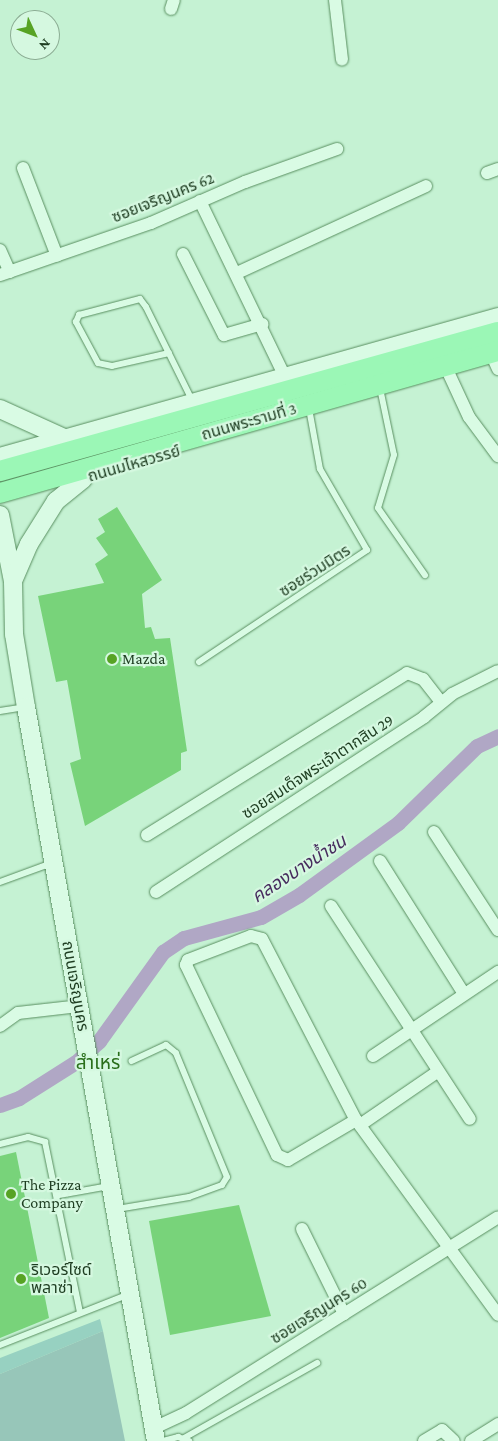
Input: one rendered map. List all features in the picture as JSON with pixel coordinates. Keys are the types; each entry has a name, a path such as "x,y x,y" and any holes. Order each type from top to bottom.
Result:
{"main road":[{"path":"0,457 498,317"},
{"name":"ถนนพระรามที่ 3","path":"0,471 498,332"},
{"name":"ถนนพระรามที่ 3","path":"0,493 497,360"},
{"name":"ถนนมไหสวรรย์","path":"0,502 497,360"},
{"path":"0,410 66,439"},
{"path":"6,587 28,544 56,501 82,479"},
{"name":"ถนนเจริญนคร","path":"0,515 6,587 26,707 91,1075 127,1294 158,1437"}],"street":[{"path":"335,0 342,60"},
{"name":"ซอยเจริญนคร 62","path":"5,274 337,150"},
{"path":"23,168 57,256"},
{"path":"236,273 426,186"},
{"path":"200,201 262,324 285,377"},
{"path":"0,250 5,274"},
{"path":"183,254 224,335 262,324"},
{"path":"449,374 469,417 498,456"},
{"name":"ซอยสมเด็จพระเจ้าตากสิน 29","path":"156,892 441,702 498,671"},
{"path":"147,835 407,673 423,679 441,702"},
{"path":"434,832 498,930"},
{"path":"380,861 464,994"},
{"path":"331,906 437,1072 470,1119"},
{"path":"437,1072 358,1122 288,1160 277,1155 186,965 188,960 251,936 262,939 358,1122 498,1315"},
{"path":"373,1056 410,1028 498,972"},
{"path":"0,1026 18,1013 79,1011"},
{"name":"ซอยเจริญนคร 60","path":"158,1437 186,1414 498,1217"},
{"path":"302,1229 344,1314"},
{"path":"471,1441 498,1424"},
{"path":"424,1441 442,1430 454,1441"}],"lane":[{"path":"169,353 112,366 98,363 76,322 79,315 140,298 169,353 193,403"},
{"path":"381,393 393,434 394,455 378,508 425,575"},
{"name":"ซอยร่วมมิตร","path":"199,662 367,550 323,476 310,414"},
{"path":"0,711 26,707"},
{"path":"0,882 53,863"},
{"path":"113,1210 189,1197 222,1185 227,1177 176,1053 166,1045 132,1061"},
{"path":"0,1144 28,1137 45,1142 59,1194 80,1312"},
{"path":"59,1194 110,1186"},
{"path":"0,1345 127,1294"},
{"path":"158,1437 186,1439 317,1363"}],"shaded area":[{"path":"100,1319 103,1331 0,1374 0,1358"},
{"path":"103,1331 125,1441 0,1441 0,1374"}],"building":[{"name":"Mazda","path":"117,507 162,580 142,594 145,628 151,627 155,639 170,638 187,751 181,753 181,770 85,826 70,763 81,759 67,680 56,682 38,596 104,583 95,564 108,555 96,538 105,532 98,519"},
{"name":"ริเวอร์ไซด์ พลาซ่า","path":"16,1152 49,1318 0,1338 0,1156"},
{"path":"239,1205 271,1316 170,1335 149,1221"}],"waterway":[{"name":"คลองบางน้ำชน","path":"0,1105 19,1098 76,1062 99,1041 163,952 184,938 261,917 299,895 398,823 477,746 498,736"}],"place":[{"name":"Mazda","path":"112,659"},
{"name":"The Pizza Company","path":"11,1194"},
{"name":"ริเวอร์ไซด์ พลาซ่า","path":"21,1279"}],"district":[{"name":"สำเหร่","path":"98,1063"}]}
